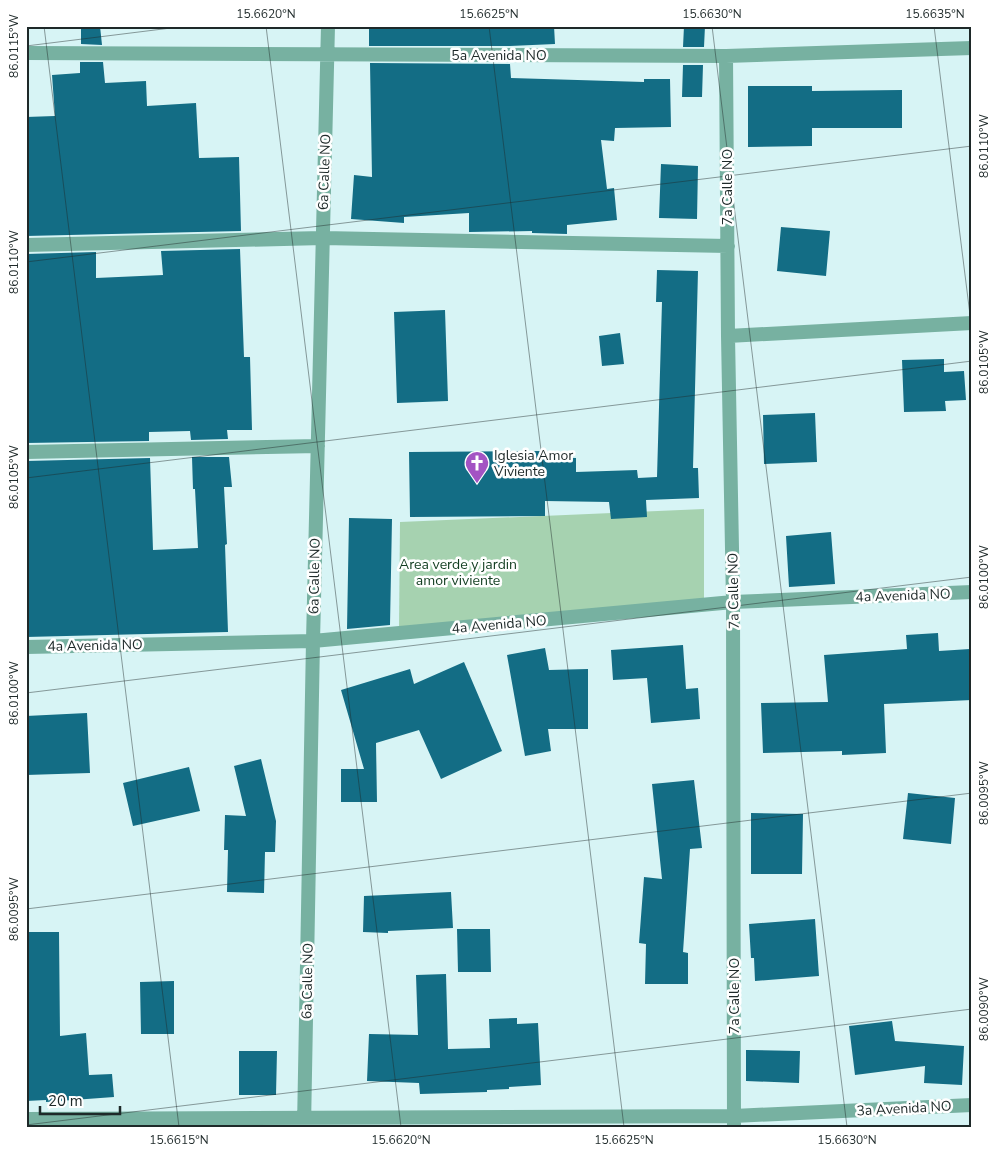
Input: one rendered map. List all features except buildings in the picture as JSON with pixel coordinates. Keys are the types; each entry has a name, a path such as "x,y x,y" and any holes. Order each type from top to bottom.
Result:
{"street":[{"name":"6a Calle NO","path":"304,1122 313,641 328,26"},
{"name":"5a Avenida NO","path":"26,53 726,56 972,48"},
{"name":"7a Calle NO","path":"726,56 728,336 733,602 734,1121"},
{"path":"26,245 323,238 728,246"},
{"path":"728,336 972,323"},
{"path":"26,452 318,446"},
{"name":"4a Avenida NO","path":"26,647 313,641 733,602 972,592"},
{"name":"3a Avenida NO","path":"26,1120 304,1122 734,1121 972,1105"}],"green space":[{"name":"Area verde y jardin amor viviente","path":"704,509 704,607 399,629 400,522"}],"place":[{"name":"Iglesia Amor Viviente","path":"477,484"}]}
